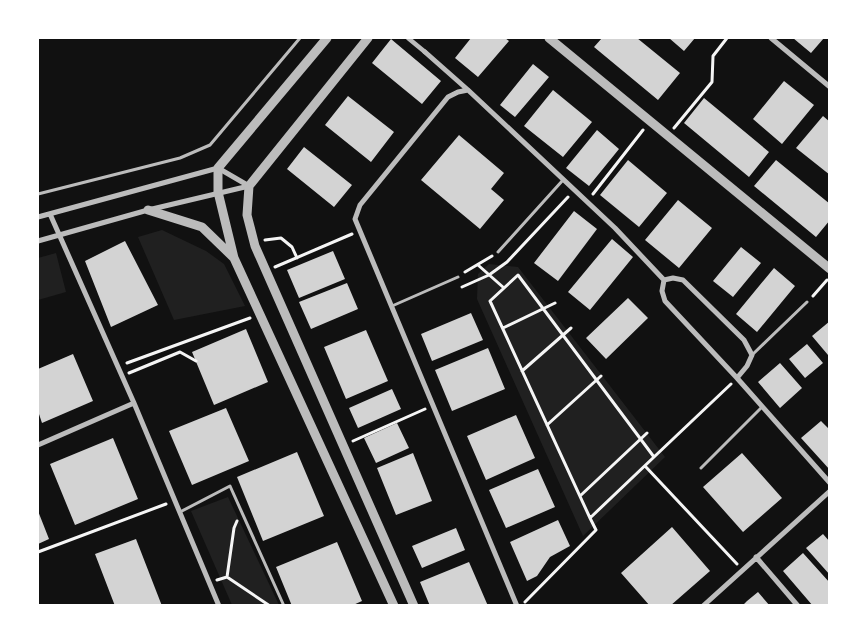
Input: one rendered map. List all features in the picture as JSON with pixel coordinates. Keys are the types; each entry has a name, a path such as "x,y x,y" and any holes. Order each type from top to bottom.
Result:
{"street":[{"path":"38,217 218,168 327,38"},
{"path":"368,38 249,186 248,215 254,242 266,271 414,606"},
{"path":"408,38 468,90 587,202 664,280"},
{"path":"549,38 830,269"},
{"path":"771,38 830,87"},
{"path":"468,90 448,97 360,205 355,219 517,606"},
{"path":"218,168 249,186"},
{"path":"218,168 218,192 234,258 394,606"},
{"path":"38,240 218,192 249,186"},
{"path":"148,210 202,227 234,258"},
{"path":"50,214 134,402 219,606"},
{"path":"664,280 673,278 683,280 744,340 752,355 747,366 737,378"},
{"path":"664,280 662,291 665,301 737,378 830,483"},
{"path":"38,445 134,402"},
{"path":"703,606 830,491"},
{"path":"756,557 798,606"}],"lane":[{"path":"38,194 180,158 210,144 300,38"},
{"path":"498,252 563,180"},
{"path":"391,306 458,277"},
{"path":"752,355 807,302"},
{"path":"701,468 762,408"},
{"path":"180,512 230,486 284,606"}],"path":[{"path":"668,135 712,82 713,56 727,38"},
{"path":"587,202 650,121"},
{"path":"454,290 490,275 508,262 574,191"},
{"path":"266,271 360,231"},
{"path":"254,242 281,238 292,247 297,258"},
{"path":"458,277 498,252"},
{"path":"478,265 504,288"},
{"path":"521,606 596,530 490,301 518,275 654,457"},
{"path":"807,302 830,278"},
{"path":"503,328 555,303"},
{"path":"118,367 260,315"},
{"path":"522,370 571,328"},
{"path":"122,376 180,352 196,361"},
{"path":"548,425 601,376"},
{"path":"590,518 737,378"},
{"path":"343,445 433,406"},
{"path":"580,496 647,433"},
{"path":"645,466 742,570"},
{"path":"38,552 175,501"},
{"path":"227,577 234,528 242,511"},
{"path":"210,583 227,577"},
{"path":"227,577 270,606"}],"shaded area":[{"path":"162,230 206,251 224,264 245,306 174,320 138,237"},
{"path":"56,253 66,292 38,300 38,258"},
{"path":"489,264 518,267 665,457 583,536 477,299 478,274"},
{"path":"228,497 279,605 232,605 191,511"}],"building":[{"path":"471,38 505,38 509,41 478,77 455,58"},
{"path":"602,38 637,38 680,73 658,100 594,47"},
{"path":"669,38 695,38 684,51"},
{"path":"793,38 824,38 811,53"},
{"path":"391,39 441,81 422,104 372,63"},
{"path":"533,64 549,77 515,117 500,105"},
{"path":"784,81 814,105 782,144 753,119"},
{"path":"553,90 592,122 563,157 524,126"},
{"path":"348,96 394,132 371,162 325,125"},
{"path":"704,98 769,152 749,177 684,123"},
{"path":"823,116 830,122 830,175 796,148"},
{"path":"597,130 619,149 589,186 566,168"},
{"path":"459,135 504,173 491,189 504,200 480,229 421,180"},
{"path":"304,147 352,185 334,207 287,169"},
{"path":"628,160 667,193 639,227 600,195"},
{"path":"776,160 830,204 830,220 816,237 754,186"},
{"path":"678,200 712,228 679,268 645,240"},
{"path":"574,211 597,229 558,281 534,263"},
{"path":"612,239 633,257 590,310 568,292"},
{"path":"125,241 158,305 111,327 85,261"},
{"path":"741,247 761,263 733,297 713,281"},
{"path":"333,251 345,279 299,298 287,270"},
{"path":"774,268 795,286 757,332 736,314"},
{"path":"347,283 358,309 311,329 299,302"},
{"path":"628,298 648,318 606,359 586,338"},
{"path":"471,313 483,340 432,361 421,334"},
{"path":"830,321 830,354 828,355 812,336"},
{"path":"246,329 268,382 214,405 192,352"},
{"path":"366,330 388,381 346,399 324,347"},
{"path":"807,344 823,363 805,378 789,359"},
{"path":"488,348 505,389 452,411 435,370"},
{"path":"73,354 93,401 42,423 38,411 38,369"},
{"path":"780,363 802,388 780,408 758,382"},
{"path":"392,389 401,409 358,428 349,408"},
{"path":"226,408 249,461 192,485 169,431"},
{"path":"516,415 535,458 486,480 467,436"},
{"path":"821,421 830,430 830,470 801,438"},
{"path":"397,423 409,448 376,463 364,438"},
{"path":"113,438 138,499 75,525 50,464"},
{"path":"297,452 324,516 263,541 237,477"},
{"path":"413,453 432,501 396,515 377,468"},
{"path":"742,453 782,498 743,532 703,487"},
{"path":"538,469 555,507 506,528 489,490"},
{"path":"38,511 49,539 38,544"},
{"path":"558,520 570,546 550,557 537,576 527,581 510,542"},
{"path":"672,527 710,571 670,606 650,606 621,573"},
{"path":"456,528 465,550 422,568 412,546"},
{"path":"823,534 830,542 830,575 806,548"},
{"path":"136,539 162,606 115,606 95,554"},
{"path":"337,542 362,601 351,606 292,606 276,567"},
{"path":"803,553 830,583 830,606 813,606 783,571"},
{"path":"469,562 488,606 430,606 420,582"},
{"path":"758,592 770,606 742,606 747,601"}]}
